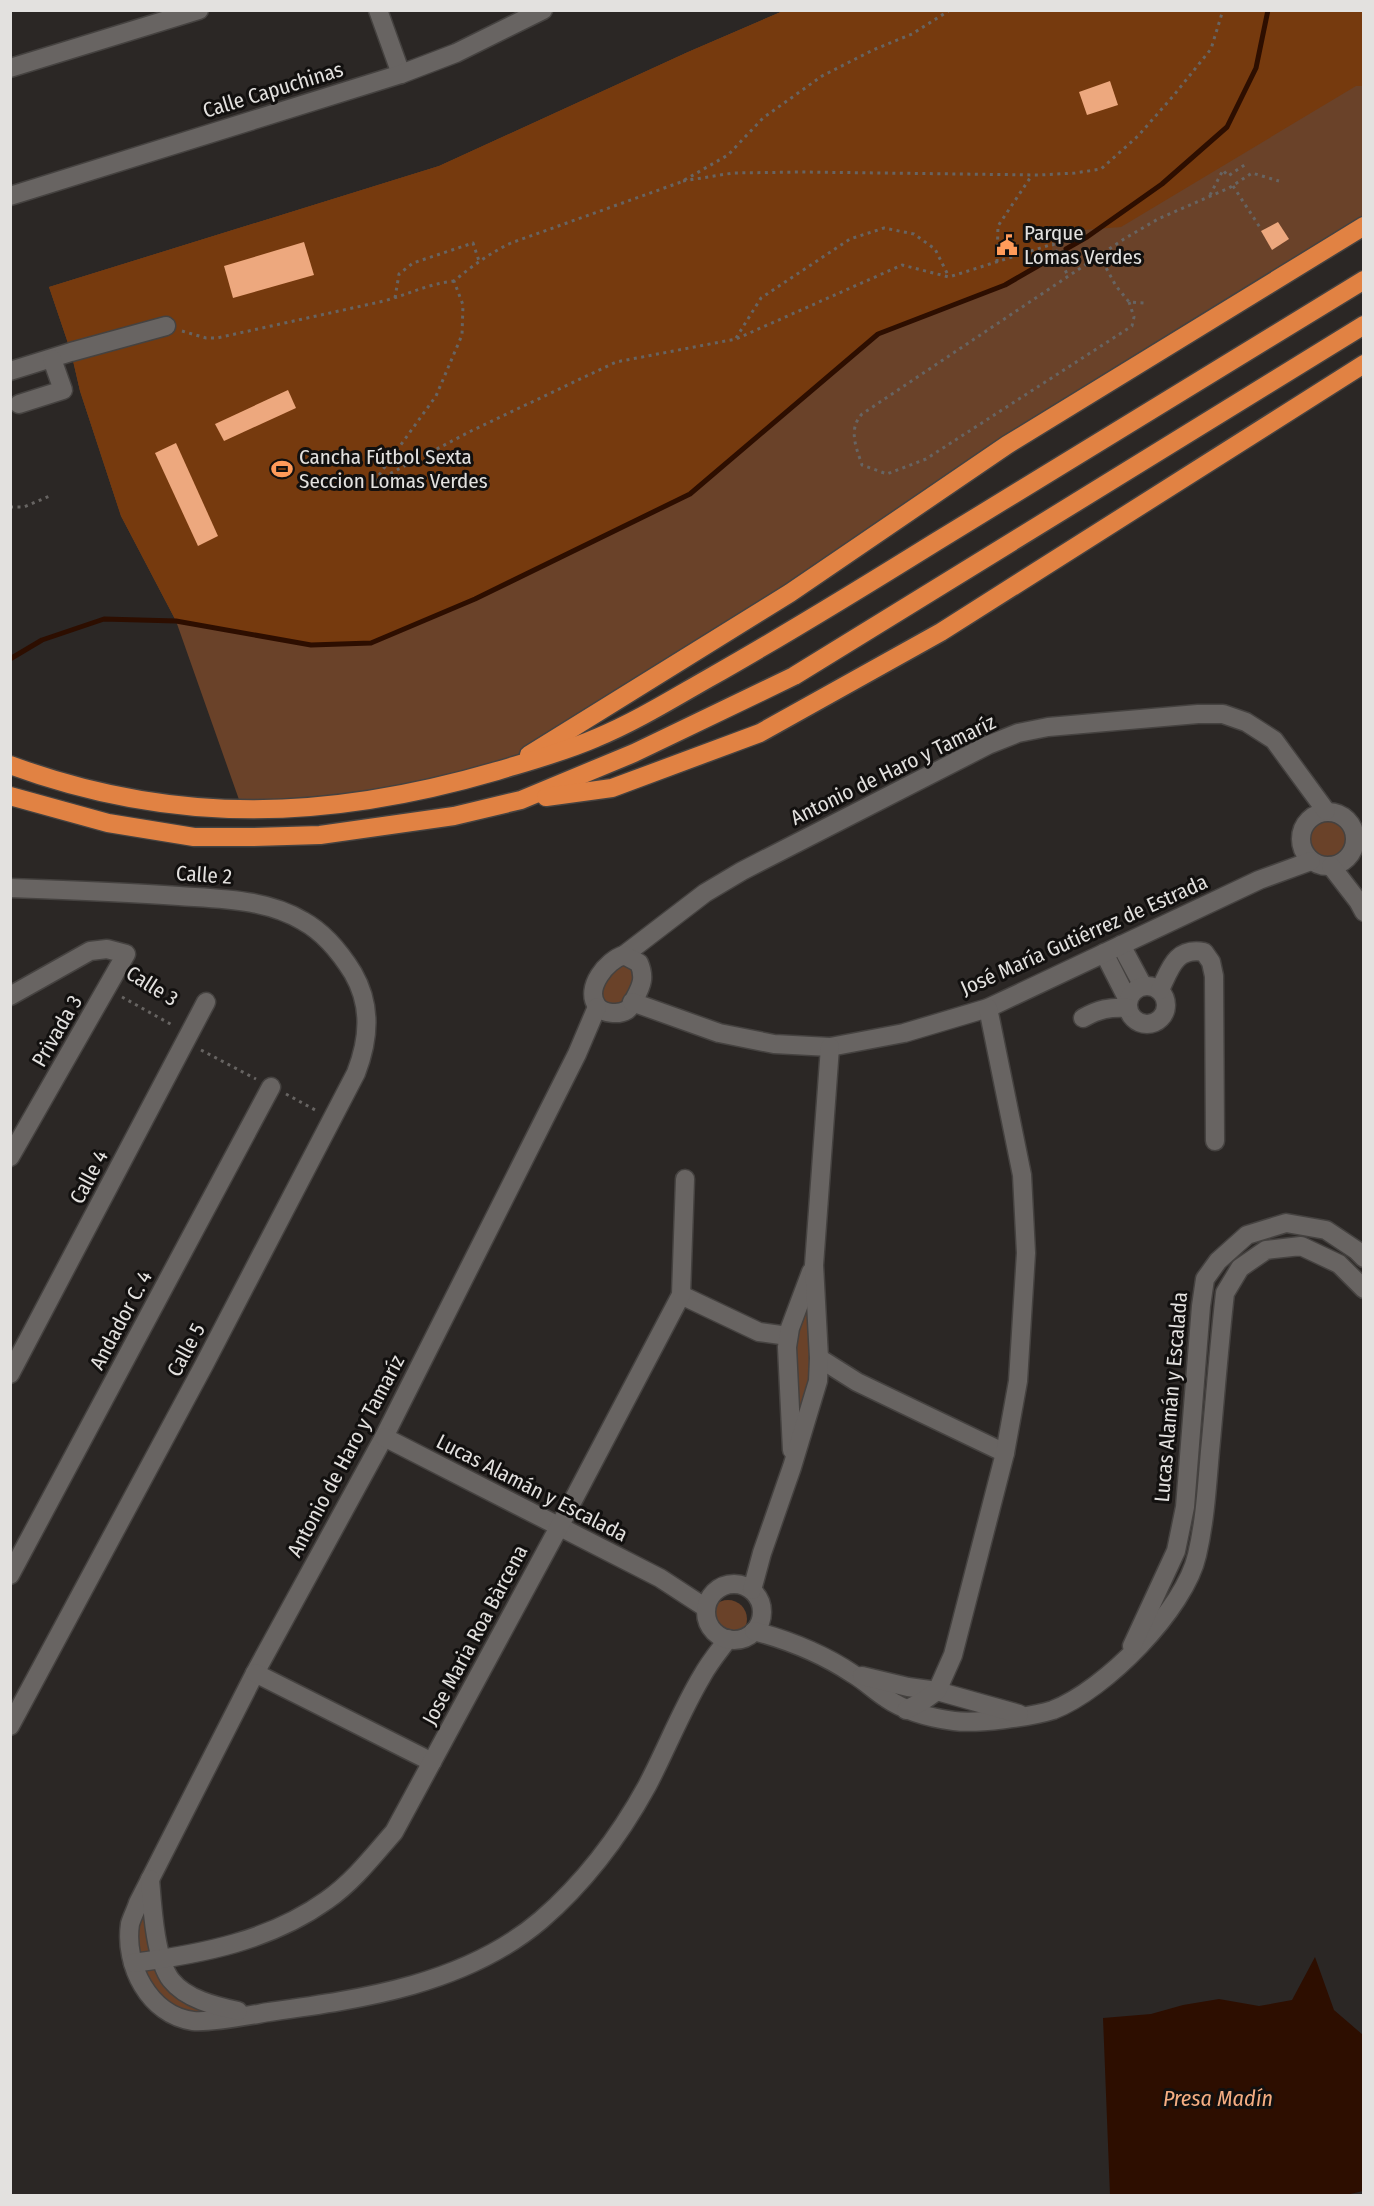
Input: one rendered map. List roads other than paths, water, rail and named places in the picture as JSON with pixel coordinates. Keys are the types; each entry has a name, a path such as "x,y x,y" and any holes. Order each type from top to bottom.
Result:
{"highway":[{"path":"511,767 790,593 1007,445 1364,226"},
{"path":"10,765 115,795 200,808 243,811 312,808 384,799 448,785 557,754 599,737 641,716 781,638 1364,280"},
{"path":"521,800 634,753 794,676 1364,325"},
{"path":"10,796 108,823 194,837 252,837 320,835 454,816 521,800 612,788 760,733 941,632 1364,364"}],"street":[{"path":"10,68 199,10"},
{"path":"378,10 401,74"},
{"name":"Calle Capuchinas","path":"10,196 401,74 456,53 543,10"},
{"path":"10,371 71,351 166,326"},
{"path":"19,405 63,390 52,359"},
{"name":"Antonio de Haro y Tamaríz","path":"632,959 652,933 705,893 742,871 988,745 1018,733 1048,727 1198,714 1223,714 1246,722 1274,740 1326,811"},
{"name":"Antonio de Haro y Tamaríz","path":"1298,774 1307,820"},
{"path":"1357,839 1344,861 1331,866 1323,866 1306,854 1300,836 1307,820 1315,814 1326,811 1337,812 1344,816 1353,827 1357,839 1361,906"},
{"path":"1344,816 1364,812"},
{"name":"José María Gutiérrez de Estrada","path":"637,994 679,1020 719,1033 774,1044 830,1047 904,1033 988,1008 1259,880 1306,854"},
{"path":"1331,866 1361,906"},
{"name":"Calle 2","path":"10,888 114,891 240,900 276,909 304,921 334,945 360,985"},
{"path":"1104,953 1128,1004 1131,1016 1138,1023 1148,1025 1157,1023 1164,1016 1167,1007 1166,998 1151,988 1121,945"},
{"name":"Calle 3","path":"10,996 90,951 107,949 126,954 107,989"},
{"path":"1128,1004 1133,991 1151,988 1178,956 1191,950 1204,952 1211,962 1214,976 1215,1141"},
{"path":"614,958 632,959 643,980 637,994 629,1009 623,1012 603,1010 594,991 599,975 614,958"},
{"name":"Calle 5","path":"10,1726 204,1365 356,1073 365,1050 367,1026 360,985"},
{"name":"Privada 3","path":"10,1157 107,989"},
{"name":"Calle 4","path":"10,1374 206,1002"},
{"path":"1083,1018 1096,1010 1128,1004"},
{"path":"906,1710 938,1691 953,1655 1005,1453 1018,1381 1026,1253 1022,1174 988,1008"},
{"name":"Antonio de Haro y Tamaríz","path":"603,1010 577,1054 384,1437 255,1673 150,1877 130,1924 133,1963 145,1992 161,2007 175,2015 194,2021 253,2015 348,2001 398,1990 446,1974 496,1951 539,1922 583,1881 618,1833 646,1787 702,1676 728,1639"},
{"path":"745,1587 762,1553 817,1385 819,1358 814,1265 830,1047"},
{"name":"Andador C. 4","path":"10,1575 271,1087"},
{"name":"Jose Maria Roa Bàrcena","path":"133,1963 232,1946 279,1928 327,1900 363,1869 394,1832 681,1295 685,1179"},
{"name":"Lucas Alamán y Escalada","path":"1125,1661 1176,1551 1185,1507 1205,1279 1218,1261 1247,1235 1286,1223 1326,1230 1364,1258"},
{"name":"Lucas Alamán y Escalada","path":"754,1631 787,1640 852,1673 906,1710 954,1721 990,1721 1053,1710 1095,1686 1125,1661 1165,1617 1183,1591 1197,1556 1206,1499 1225,1293 1240,1268 1266,1250 1301,1246 1338,1264 1364,1289"},
{"path":"792,1467 787,1361 789,1332 814,1265"},
{"path":"681,1295 759,1332 787,1361"},
{"path":"759,1332 789,1332 798,1323 813,1327 818,1333"},
{"path":"819,1358 857,1382 1005,1453"},
{"path":"789,1388 802,1395 817,1385 857,1382"},
{"name":"Lucas Alamán y Escalada","path":"384,1437 709,1601"},
{"path":"724,1586 745,1587 758,1597 762,1614 759,1624 754,1631 739,1639 728,1639 710,1627 706,1618 709,1601 724,1586"},
{"name":"Lucas Alamán y Escalada","path":"762,1614 787,1640"},
{"name":"Antonio de Haro y Tamaríz","path":"702,1676 710,1627"},
{"path":"255,1673 432,1762"},
{"name":"Lucas Alamán y Escalada","path":"852,1673 898,1685 938,1691 1023,1715"},
{"name":"Antonio de Haro y Tamaríz","path":"150,1877 153,1919 162,1959 170,1979 186,1993 216,2006 253,2015"}],"water":[{"name":"Presa Madín","path":"1315,1957 1334,2010 1363,2035 1363,2191 1342,2196 1110,2195 1103,2018 1151,2014 1183,2005 1219,1999 1259,2006 1292,2000"}],"waterway":[{"path":"1066,249 1087,237 1162,184 1227,127 1256,68 1268,10"},
{"path":"10,659 42,640 104,619 176,621 311,645 371,643 475,599 690,494 878,334 1005,285 1050,259"}],"place":[{"name":"Parque Lomas Verdes","path":"1007,245"},
{"name":"Cancha Fútbol Sexta Seccion Lomas Verdes","path":"282,469"}]}
